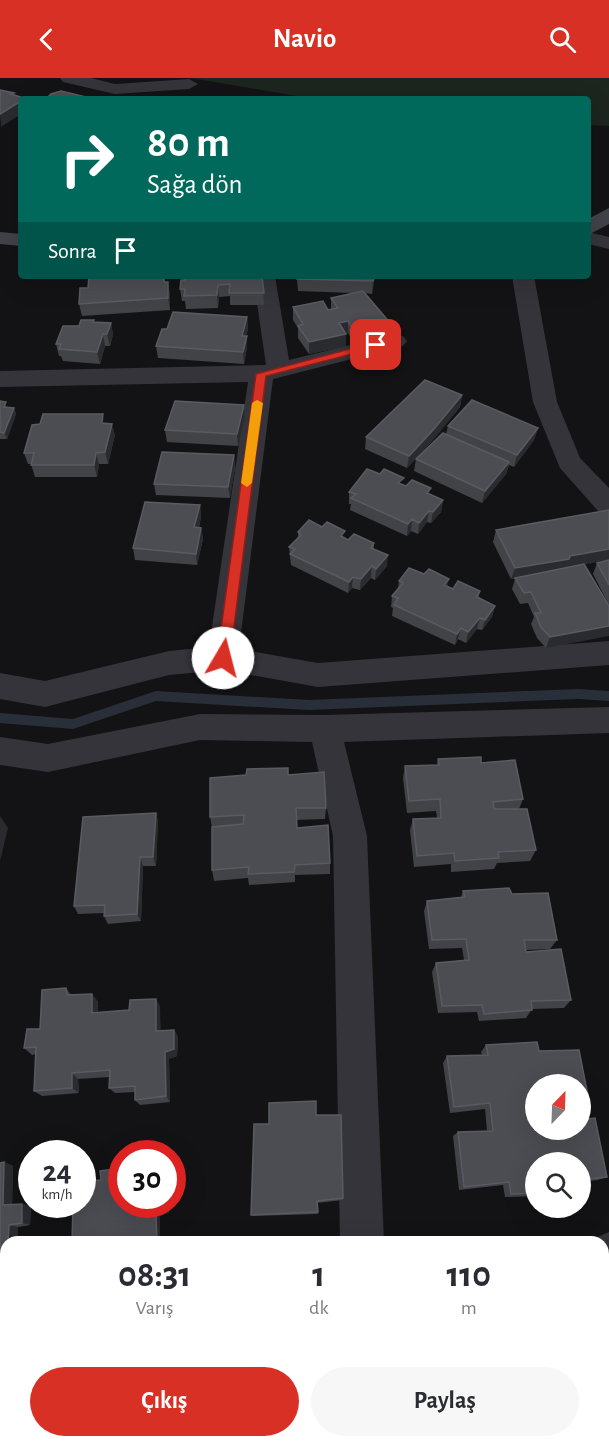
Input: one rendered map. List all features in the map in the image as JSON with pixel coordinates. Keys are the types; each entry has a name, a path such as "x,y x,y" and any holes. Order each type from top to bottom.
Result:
{"street":[{"path":"69,78 115,89 189,84"},
{"path":"591,227 609,214"},
{"path":"0,238 18,240"},
{"path":"591,239 609,243"},
{"path":"223,658 269,371 264,279"},
{"path":"524,279 545,402 569,462 609,505"},
{"path":"0,379 269,371 396,341"},
{"path":"0,686 45,694 169,663 223,658 318,675 609,653"},
{"path":"0,751 48,759 200,727 325,729 609,720"},
{"path":"325,729 350,836 362,1236"}],"shaded area":[{"path":"191,78 609,78 609,126 591,125 591,96 297,96"}],"building":[{"path":"0,90 18,96 18,103 0,114"},
{"path":"61,91 82,96 49,96"},
{"path":"89,279 164,279 164,282 168,282 168,298 79,304 80,288 88,288"},
{"path":"262,279 264,293 229,293 230,284 218,285 217,295 184,296 185,289 180,289 181,280"},
{"path":"297,279 373,279 373,281"},
{"path":"363,291 391,324 354,331 348,321 339,323 346,334 309,342 298,326 303,324 293,307 323,301 328,310 338,308 331,298"},
{"path":"173,312 247,317 242,336 247,336 243,352 156,346 162,329 167,329"},
{"path":"81,320 111,323 107,334 103,334 97,352 59,349 61,344 56,344 63,326 79,326"},
{"path":"425,380 462,395 409,456 366,437"},
{"path":"472,400 538,428 517,455 448,426"},
{"path":"0,401 6,402 4,407 14,408 4,433 0,432"},
{"path":"175,401 244,405 237,434 165,430"},
{"path":"43,414 103,414 102,423 112,424 105,452 96,453 94,465 31,465 34,453 24,453 32,425 40,424"},
{"path":"443,433 509,462 485,491 416,459"},
{"path":"162,452 234,455 228,487 154,484"},
{"path":"367,469 380,474 384,469 404,478 398,483 406,486 412,480 431,488 427,493 443,500 419,523 412,519 408,524 351,498 356,494 349,492"},
{"path":"145,502 200,505 194,527 201,528 196,554 133,548"},
{"path":"609,510 609,549 570,556 569,559 515,568 496,530"},
{"path":"309,520 322,527 327,522 345,531 341,536 348,540 354,534 374,543 371,548 388,555 376,569 372,566 361,579 353,577 349,582 290,554 295,549 289,547 301,535 298,532"},
{"path":"609,560 609,585 597,563"},
{"path":"584,564 609,606 609,626 550,637 541,627 535,613 541,613 531,592 524,593 515,578"},
{"path":"409,568 424,574 429,569 449,579 444,585 453,589 458,581 480,591 477,597 495,606 485,620 480,618 468,632 461,628 457,634 394,605 398,598 392,596 403,583 399,581"},
{"path":"481,757 481,763 515,760 523,799 493,802 494,809 527,809 536,850 498,852 499,858 455,861 454,853 417,856 413,819 441,818 440,799 409,801 405,766 439,765 438,759"},
{"path":"288,768 288,775 324,772 326,808 296,808 297,828 328,825 330,863 295,865 294,872 248,874 249,867 212,870 212,827 243,824 244,815 210,817 210,778 246,775 247,769"},
{"path":"156,813 153,857 140,857 137,914 104,916 105,905 74,906 83,817"},
{"path":"509,888 512,894 548,893 557,940 524,940 526,952 561,949 571,1000 531,1001 532,1010 484,1014 482,1005 442,1006 436,963 469,960 466,939 432,940 427,901 465,897 463,891"},
{"path":"66,988 67,995 92,994 92,1013 129,1010 130,1000 156,999 156,1031 174,1030 174,1049 165,1052 166,1096 135,1100 135,1086 109,1088 110,1070 72,1073 72,1088 34,1091 36,1047 24,1048 27,1029 40,1029 42,990"},
{"path":"537,1042 539,1051 579,1050 584,1074 525,1074 525,1140 591,1140 591,1119 595,1118 607,1177 591,1179 591,1152 525,1152 525,1193 511,1194 509,1182 464,1187 458,1132 493,1131 490,1103 454,1107 447,1056 488,1055 486,1045"},
{"path":"316,1101 316,1115 341,1115 343,1198 317,1201 318,1212 251,1215 254,1124 269,1124 269,1103"},
{"path":"4,1162 3,1205 18,1204 18,1218 22,1218 22,1223 9,1225 8,1236 0,1236 0,1163"},
{"path":"108,1170 108,1218 156,1218 157,1236 72,1236 73,1218 96,1218 96,1180 101,1180 100,1171"}],"waterway":[{"path":"0,718 73,724 156,696 309,705 578,694 609,696"}],"slow traffic":[{"path":"247,483 257,403"}],"route":[{"path":"223,658 261,374 376,345"}]}
